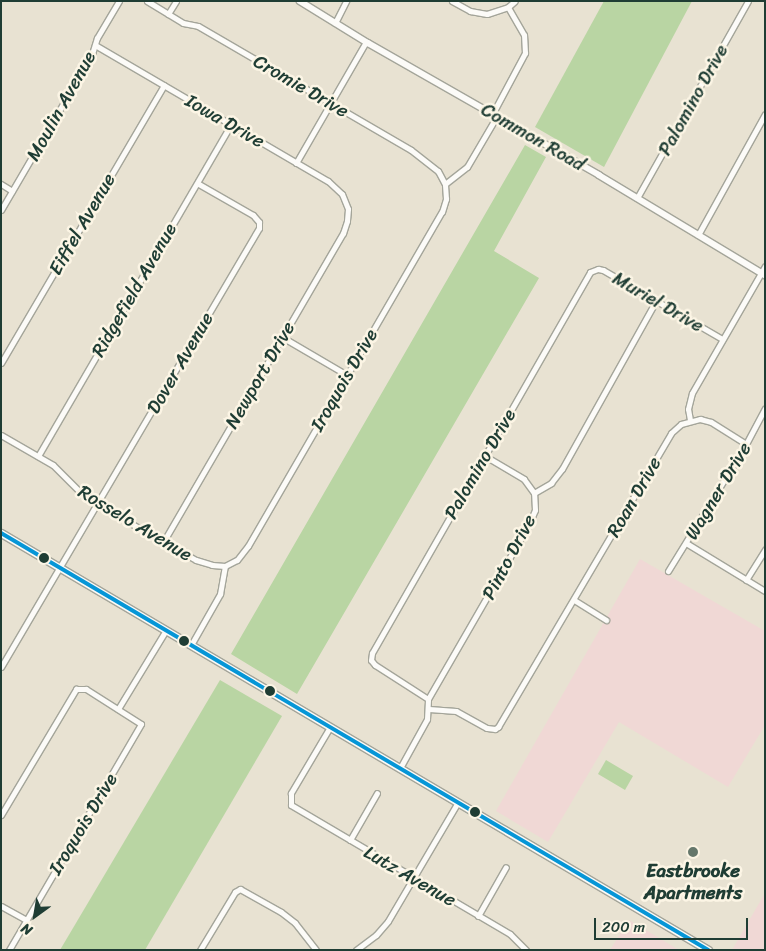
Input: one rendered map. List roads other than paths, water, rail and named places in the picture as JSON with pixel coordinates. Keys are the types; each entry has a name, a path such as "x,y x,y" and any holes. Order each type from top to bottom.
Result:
{"main road":[{"path":"1,533 708,950"}],"street":[{"name":"Moulin Avenue","path":"1,210 92,54 119,1"},
{"name":"Cromie Drive","path":"147,1 183,23 198,26 422,158 438,171 445,184"},
{"path":"168,14 176,1"},
{"name":"Common Road","path":"300,1 366,42 637,198 763,274"},
{"path":"335,23 346,1"},
{"path":"452,1 476,13 491,13 508,7 515,1"},
{"name":"Palomino Drive","path":"637,198 748,1"},
{"path":"445,184 468,165 494,121 494,115 525,53 524,35 508,7"},
{"path":"296,163 366,42"},
{"name":"Iowa Drive","path":"95,45 336,187 347,206"},
{"name":"Eiffel Avenue","path":"1,363 164,85"},
{"path":"698,235 765,114"},
{"name":"Ridgefield Avenue","path":"38,456 231,125"},
{"name":"Dover Avenue","path":"1,667 259,228 259,222 253,215 197,183"},
{"path":"1,184 12,191"},
{"name":"Iroquois Drive","path":"225,566 237,560 248,546 442,212 446,199 445,184"},
{"name":"Newport Drive","path":"163,542 343,233 347,221 347,206"},
{"path":"746,444 711,422 690,420 688,409 692,393 722,339 763,274 765,266"},
{"name":"Palomino Drive","path":"428,699 378,668 371,660 374,648 586,277 593,269"},
{"name":"Muriel Drive","path":"593,269 603,270 722,339"},
{"name":"Pinto Drive","path":"428,699 530,524 536,504 534,493 551,483 562,469 656,301"},
{"path":"282,337 347,375"},
{"name":"Wagner Drive","path":"668,571 746,444 765,409"},
{"name":"Roan Drive","path":"429,709 456,711 486,728 495,729 502,723 667,438 675,428 690,420"},
{"name":"Rosselo Avenue","path":"1,435 56,468 76,489 97,504 203,563 225,566"},
{"path":"485,456 518,474 534,493"},
{"path":"686,543 765,592"},
{"path":"746,580 765,550"},
{"path":"191,645 220,594 225,566"},
{"path":"574,600 606,620"},
{"path":"1,815 74,692 79,688 118,709 166,630"},
{"path":"400,768 424,727 429,709 428,699"},
{"name":"Iroquois Drive","path":"8,950 141,724 118,709"},
{"name":"Lutz Avenue","path":"330,727 291,793 292,805 513,937 526,950"},
{"path":"350,840 377,793"},
{"path":"360,949 376,935 388,920 458,802"},
{"path":"478,916 506,867"},
{"path":"200,950 234,892 240,889 281,912 295,923 316,950"},
{"path":"1,906 26,920"}],"place":[{"name":"Eastbrooke Apartments","path":"693,852"}]}
